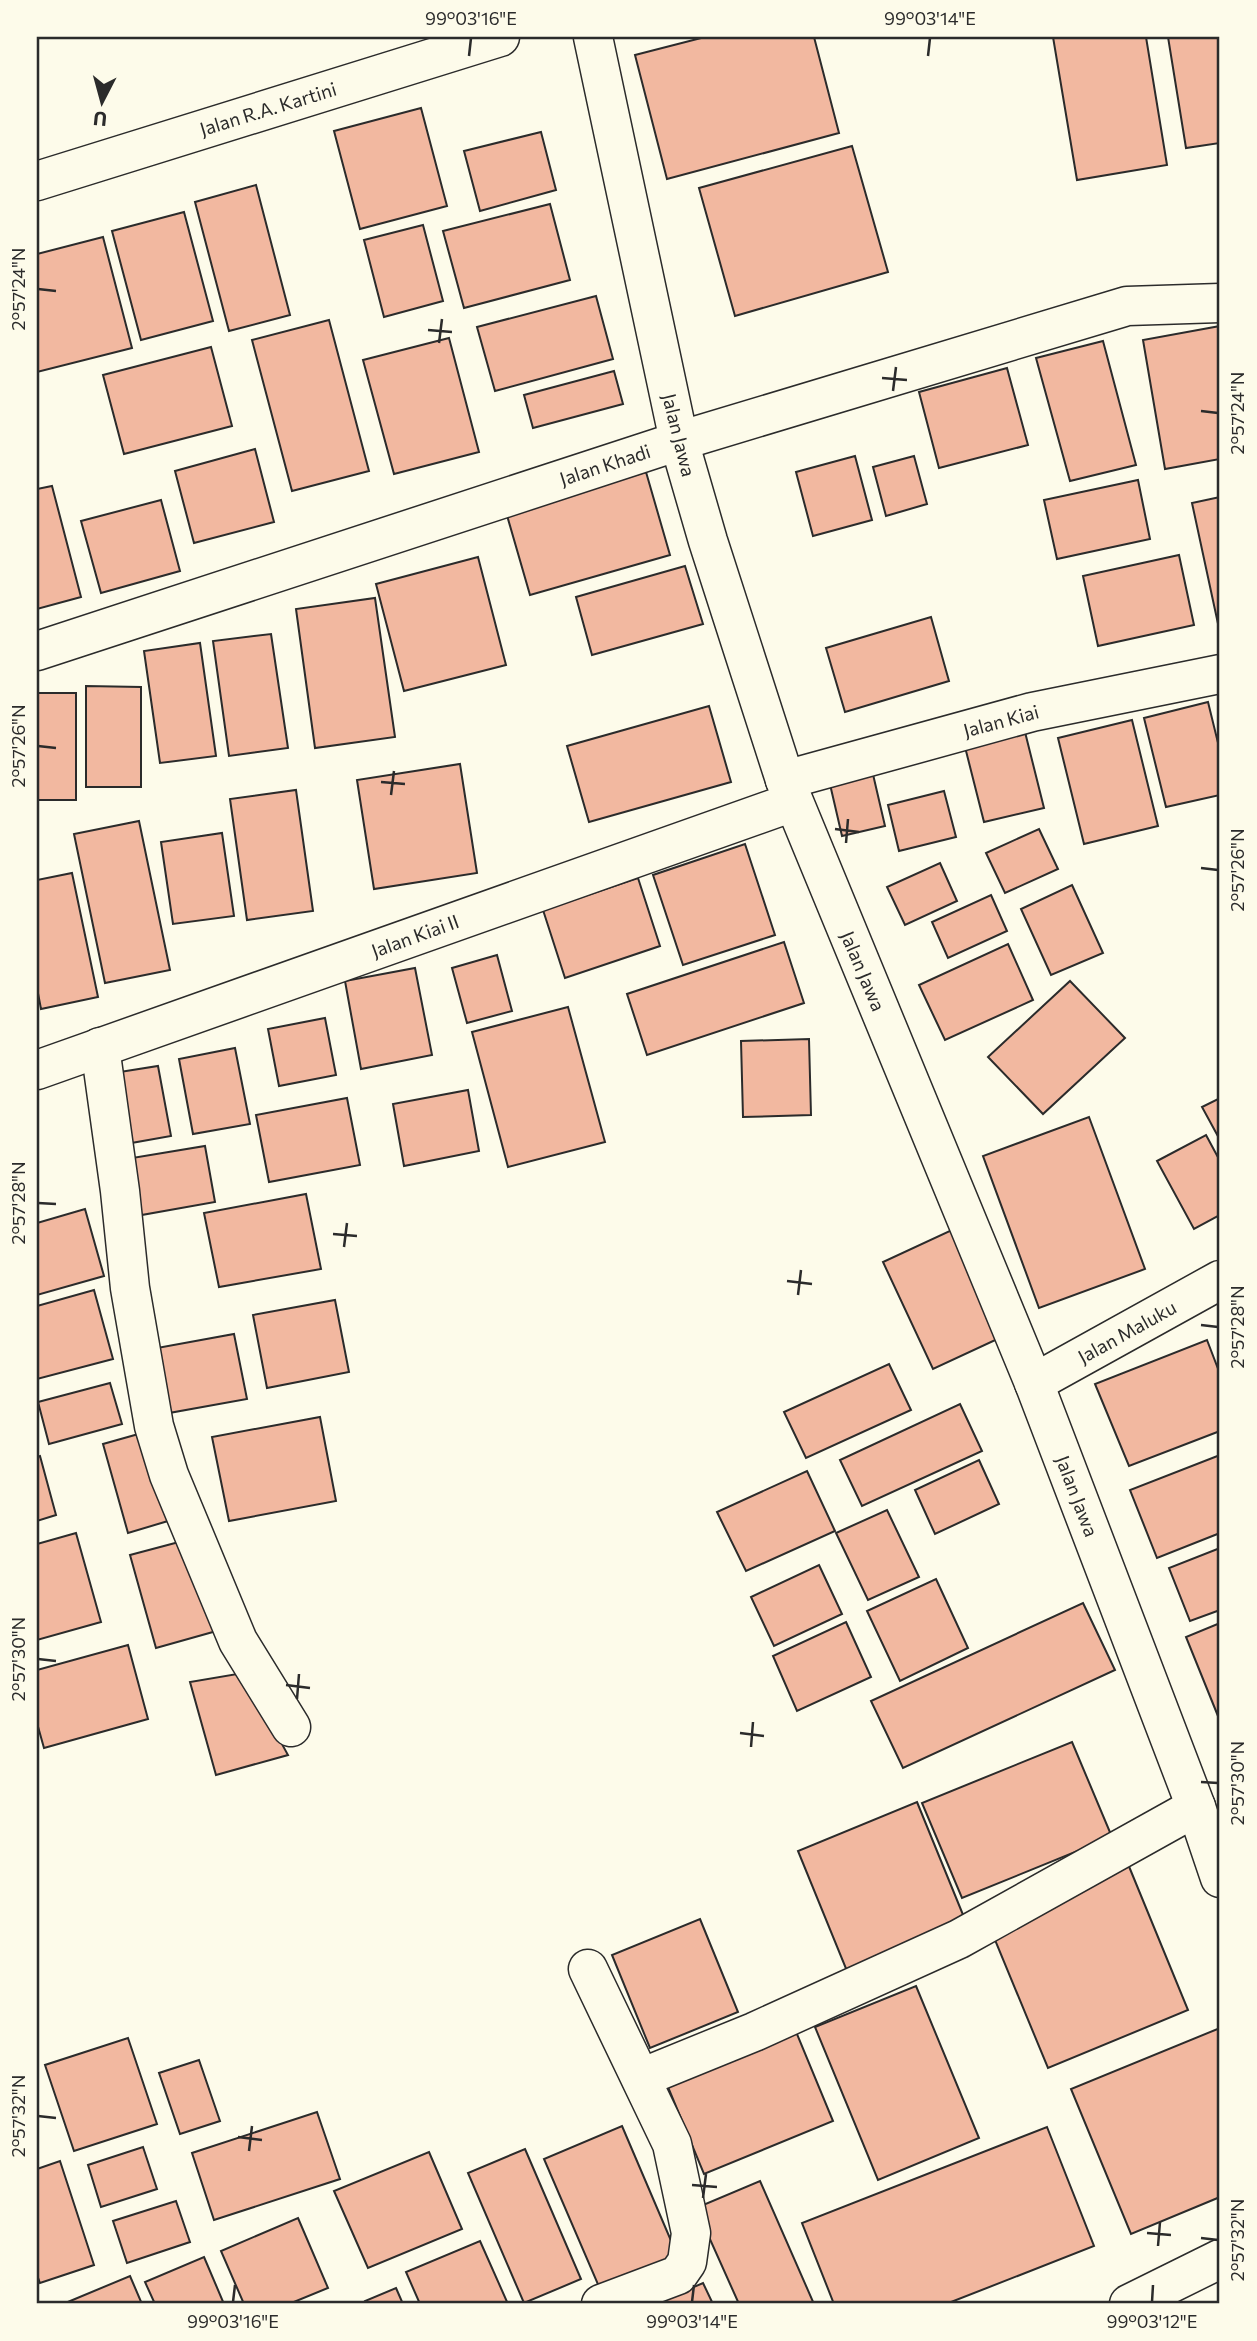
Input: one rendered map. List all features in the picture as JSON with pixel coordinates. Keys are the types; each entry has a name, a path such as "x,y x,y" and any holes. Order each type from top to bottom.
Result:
{"street":[{"name":"Jalan R.A. Kartini","path":"37,181 500,37"},
{"name":"Jalan Jawa","path":"593,37 679,441 708,541 789,791 1034,1383 1196,1807 1220,1878"},
{"name":"Jalan Khadi","path":"37,651 679,441 1127,306 1220,303"},
{"name":"Jalan Kiai","path":"789,791 1032,712 1220,674"},
{"name":"Jalan Kiai II","path":"37,1070 789,791"},
{"path":"100,1047 130,1288 154,1426 169,1475 238,1642 291,1727"},
{"name":"Jalan Maluku","path":"1034,1383 1220,1280"},
{"path":"641,2078 754,2032 959,1939 1196,1807"},
{"path":"589,1969 673,2144 691,2233 687,2262 678,2275 601,2304"},
{"path":"1129,2304 1220,2259"}],"building":[{"path":"705,37 814,37 839,133 667,179 635,55"},
{"path":"1053,37 1146,37 1167,165 1077,180"},
{"path":"1168,37 1220,37 1220,143 1186,148"},
{"path":"421,108 447,206 360,229 334,131"},
{"path":"541,132 556,190 480,211 464,151"},
{"path":"852,146 888,272 735,316 699,188"},
{"path":"256,185 290,315 229,331 195,202"},
{"path":"550,204 570,280 464,308 443,231"},
{"path":"184,212 213,321 141,340 112,231"},
{"path":"423,225 443,301 384,317 364,240"},
{"path":"103,237 132,348 37,372 37,254"},
{"path":"596,296 613,359 495,391 477,327"},
{"path":"329,320 369,471 292,491 252,340"},
{"path":"1220,326 1220,459 1165,469 1143,340"},
{"path":"449,338 479,452 394,474 363,360"},
{"path":"1103,341 1136,465 1070,481 1036,358"},
{"path":"211,347 232,426 124,454 103,375"},
{"path":"1007,368 1028,445 939,468 919,392"},
{"path":"614,371 623,404 533,428 524,395"},
{"path":"255,449 274,522 194,543 175,471"},
{"path":"855,456 872,520 813,536 796,472"},
{"path":"914,456 927,504 886,516 873,467"},
{"path":"646,472 670,555 530,595 506,512"},
{"path":"1138,480 1150,539 1057,559 1044,500"},
{"path":"52,486 81,597 37,609 37,489"},
{"path":"1220,497 1220,633 1192,503"},
{"path":"161,500 180,571 101,593 81,521"},
{"path":"1179,555 1194,625 1098,646 1083,576"},
{"path":"478,557 506,665 404,691 376,584"},
{"path":"685,566 703,624 592,655 576,597"},
{"path":"375,598 395,737 315,748 296,609"},
{"path":"931,617 949,681 845,712 826,648"},
{"path":"271,634 288,748 229,756 213,641"},
{"path":"200,643 216,756 160,763 144,651"},
{"path":"86,686 141,687 141,787 86,787"},
{"path":"37,693 76,693 76,800 37,800"},
{"path":"1208,702 1220,751 1220,795 1166,807 1144,718"},
{"path":"709,706 731,782 589,822 567,746"},
{"path":"1132,720 1158,826 1084,844 1058,738"},
{"path":"1024,728 1044,808 984,822 964,743"},
{"path":"460,764 477,873 374,889 357,780"},
{"path":"872,770 885,826 842,836 829,780"},
{"path":"296,790 313,911 247,920 230,799"},
{"path":"944,791 956,837 899,851 888,805"},
{"path":"139,821 170,970 105,983 74,834"},
{"path":"1039,829 1058,869 1005,893 986,853"},
{"path":"222,833 234,916 173,924 161,842"},
{"path":"745,844 775,935 683,965 653,875"},
{"path":"940,863 957,901 905,925 887,887"},
{"path":"72,873 98,997 41,1009 37,988 37,880"},
{"path":"638,878 660,946 565,978 543,910"},
{"path":"1072,885 1103,953 1051,975 1021,909"},
{"path":"991,895 1007,931 948,958 932,922"},
{"path":"784,942 804,1003 647,1055 627,994"},
{"path":"1008,944 1033,1000 945,1040 919,985"},
{"path":"497,955 512,1011 467,1023 452,968"},
{"path":"415,968 432,1055 361,1069 345,981"},
{"path":"1070,981 1125,1038 1043,1114 988,1057"},
{"path":"568,1007 605,1142 508,1167 472,1032"},
{"path":"325,1018 336,1075 279,1086 268,1029"},
{"path":"809,1039 811,1115 743,1117 741,1041"},
{"path":"235,1048 250,1124 193,1134 179,1059"},
{"path":"158,1066 171,1136 120,1145 107,1074"},
{"path":"468,1090 479,1151 404,1166 393,1104"},
{"path":"347,1098 360,1165 269,1182 256,1115"},
{"path":"1220,1098 1220,1140 1202,1107"},
{"path":"1089,1117 1145,1269 1039,1308 983,1156"},
{"path":"1206,1135 1220,1161 1220,1215 1194,1229 1157,1161"},
{"path":"205,1146 215,1202 136,1216 126,1159"},
{"path":"306,1194 321,1269 219,1287 204,1213"},
{"path":"85,1209 104,1276 37,1295 37,1223"},
{"path":"954,1229 1004,1336 933,1369 883,1262"},
{"path":"94,1290 113,1359 37,1379 37,1306"},
{"path":"335,1300 349,1372 267,1388 253,1315"},
{"path":"234,1334 247,1399 169,1413 157,1348"},
{"path":"1207,1340 1220,1374 1220,1431 1129,1466 1095,1384"},
{"path":"889,1364 911,1410 806,1458 784,1412"},
{"path":"110,1383 122,1424 49,1444 38,1402"},
{"path":"960,1404 982,1451 862,1506 840,1460"},
{"path":"320,1417 336,1501 229,1521 212,1437"},
{"path":"142,1433 168,1521 128,1533 103,1444"},
{"path":"1220,1455 1220,1533 1157,1558 1130,1490"},
{"path":"40,1456 56,1515 37,1521 37,1457"},
{"path":"979,1460 999,1504 935,1534 915,1490"},
{"path":"807,1471 835,1531 746,1571 717,1512"},
{"path":"887,1510 919,1577 868,1600 836,1533"},
{"path":"76,1533 101,1622 37,1640 37,1544"},
{"path":"194,1538 220,1630 156,1648 130,1555"},
{"path":"1220,1548 1220,1610 1190,1621 1169,1568"},
{"path":"819,1565 842,1614 774,1646 751,1597"},
{"path":"936,1579 968,1648 900,1681 867,1611"},
{"path":"1083,1603 1115,1670 903,1768 871,1701"},
{"path":"846,1622 871,1677 797,1711 773,1656"},
{"path":"1220,1623 1220,1721 1186,1637"},
{"path":"128,1645 148,1719 44,1748 37,1723 37,1670"},
{"path":"243,1673 288,1755 216,1775 190,1682"},
{"path":"1072,1742 1112,1837 962,1898 922,1803"},
{"path":"917,1802 968,1927 849,1976 798,1851"},
{"path":"1128,1864 1188,2010 1048,2068 995,1940"},
{"path":"700,1919 738,2012 650,2048 612,1955"},
{"path":"916,1986 979,2138 878,2180 815,2027"},
{"path":"792,2022 833,2121 704,2174 663,2075"},
{"path":"1220,2028 1220,2197 1131,2234 1071,2089"},
{"path":"128,2038 157,2124 74,2151 45,2065"},
{"path":"199,2060 220,2121 180,2134 159,2073"},
{"path":"317,2112 340,2179 214,2220 192,2153"},
{"path":"622,2126 678,2257 600,2289 544,2159"},
{"path":"1047,2127 1094,2246 946,2304 834,2304 802,2223"},
{"path":"143,2147 157,2189 101,2207 88,2165"},
{"path":"525,2149 581,2279 524,2303 468,2173"},
{"path":"429,2152 462,2229 368,2268 334,2191"},
{"path":"60,2161 94,2265 40,2283 37,2275 37,2169"},
{"path":"760,2181 814,2304 739,2304 696,2208"},
{"path":"176,2201 190,2242 127,2263 113,2221"},
{"path":"298,2218 328,2288 289,2304 244,2304 221,2251"},
{"path":"480,2241 508,2304 420,2304 406,2272"},
{"path":"204,2257 224,2304 155,2304 145,2282"},
{"path":"130,2276 142,2304 63,2304"},
{"path":"703,2283 713,2304 655,2304"},
{"path":"396,2288 403,2304 366,2304 365,2301"}]}
